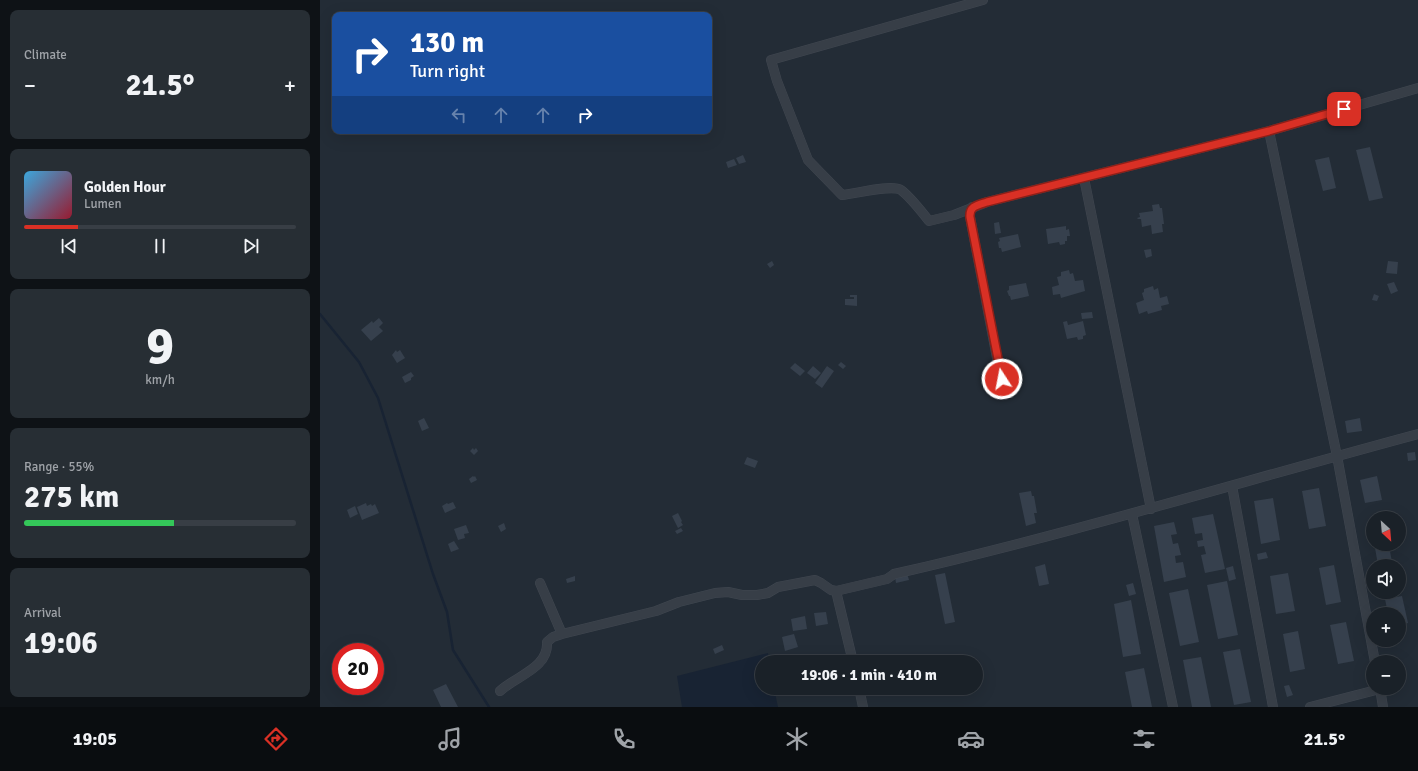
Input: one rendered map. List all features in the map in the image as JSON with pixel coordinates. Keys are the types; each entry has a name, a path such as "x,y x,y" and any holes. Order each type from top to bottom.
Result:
{"street":[{"path":"983,0 771,60 776,81 808,160 842,195 856,194 886,188 900,190 929,221 954,215 987,202 1269,131 1418,88"},
{"path":"1269,131 1337,456 1374,655"},
{"path":"1084,178 1151,509"},
{"path":"972,207 969,212 1002,379"},
{"path":"500,691 541,662 548,650 547,642 553,637 562,634 715,593 728,592 742,595 757,595 768,593 778,587 814,580 831,590 836,591 888,579 894,574 976,555 1151,509 1418,434"},
{"path":"1232,486 1273,707"},
{"path":"1132,514 1173,707"},
{"path":"542,586 562,634"},
{"path":"836,591 851,655"},
{"path":"1310,707 1366,692"},
{"path":"860,695 863,707"},
{"path":"1381,695 1383,707"}],"water":[{"path":"755,656 755,695 775,695 778,707 682,707 677,676"}],"building":[{"path":"1370,147 1383,198 1369,201 1356,150"},
{"path":"743,155 746,162 739,164 736,158"},
{"path":"1329,157 1336,188 1323,191 1315,160"},
{"path":"734,159 737,165 728,168 726,162"},
{"path":"1159,204 1160,208 1162,208 1164,224 1162,224 1163,232 1152,234 1151,225 1142,227 1141,219 1137,218 1140,217 1139,213 1153,211 1152,205"},
{"path":"999,222 1001,233 995,234 994,223"},
{"path":"1066,226 1066,230 1069,229 1070,236 1067,236 1067,241 1065,241 1065,244 1060,245 1059,242 1048,244 1046,229"},
{"path":"1018,234 1021,247 1002,252 1001,248 999,248 999,238"},
{"path":"1151,249 1152,256 1146,258 1144,250"},
{"path":"772,261 774,265 770,268 767,264"},
{"path":"1388,261 1398,262 1397,274 1386,273"},
{"path":"1069,270 1070,274 1073,273 1075,281 1083,280 1085,291 1061,298 1060,294 1053,295 1052,287 1059,285 1057,277 1061,276 1061,272"},
{"path":"1394,282 1398,291 1391,294 1387,284"},
{"path":"1026,283 1029,296 1011,300 1007,291 1009,290 1009,286"},
{"path":"1153,286 1154,290 1158,288 1160,298 1167,296 1169,304 1161,306 1162,310 1148,314 1147,311 1139,314 1136,303 1144,300 1142,293 1144,292 1144,289"},
{"path":"1374,294 1379,296 1377,301 1372,300"},
{"path":"850,295 857,295 857,306 845,305 845,299 854,299 854,297 850,297"},
{"path":"1092,312 1093,318 1082,319 1081,313"},
{"path":"379,318 383,323 379,327 383,331 371,341 361,330 372,321 373,323"},
{"path":"1067,321 1068,325 1083,321 1086,335 1083,336 1083,339 1078,340 1077,337 1067,339 1063,322"},
{"path":"396,350 397,352 400,350 405,358 397,363 392,355"},
{"path":"841,362 846,366 843,369 838,365"},
{"path":"795,363 805,371 800,376 790,368"},
{"path":"813,366 821,373 815,379 807,373"},
{"path":"827,366 834,371 822,388 815,383"},
{"path":"411,372 414,376 411,380 405,383 402,377"},
{"path":"424,418 429,428 422,431 418,421"},
{"path":"1360,418 1362,431 1347,433 1345,421"},
{"path":"473,448 474,450 476,448 478,451 474,455 470,451"},
{"path":"1415,452 1416,460 1408,461 1407,453"},
{"path":"747,457 758,461 755,468 744,464"},
{"path":"475,476 477,480 471,483 469,479"},
{"path":"1377,476 1382,500 1365,503 1360,480"},
{"path":"1319,488 1326,526 1309,529 1302,491"},
{"path":"1031,491 1032,496 1034,496 1037,513 1034,513 1036,523 1026,526 1019,493"},
{"path":"1273,498 1280,540 1261,544 1254,501"},
{"path":"453,502 456,508 445,513 442,506"},
{"path":"366,503 367,506 371,504 372,506 375,504 379,513 362,520 357,507"},
{"path":"355,506 358,514 350,518 347,510"},
{"path":"678,513 683,525 678,528 672,516"},
{"path":"1213,514 1225,569 1205,573 1201,555 1206,554 1204,546 1198,547 1197,541 1203,540 1202,533 1195,534 1192,518"},
{"path":"1174,522 1177,534 1171,535 1173,544 1178,543 1181,555 1175,556 1176,563 1183,562 1186,577 1164,582 1154,526"},
{"path":"504,523 506,529 501,532 498,526"},
{"path":"466,525 469,533 464,534 465,538 458,540 454,529"},
{"path":"681,528 683,531 677,534 675,531"},
{"path":"454,541 459,549 451,552 448,544"},
{"path":"1376,551 1390,551 1391,559 1377,559"},
{"path":"1266,552 1268,558 1258,560 1257,554"},
{"path":"1045,564 1049,584 1039,586 1035,567"},
{"path":"1334,565 1341,602 1326,605 1319,568"},
{"path":"1233,566 1236,579 1229,581 1226,568"},
{"path":"907,573 909,580 896,583 895,577"},
{"path":"945,573 955,622 945,624 935,575"},
{"path":"1288,573 1295,611 1276,614 1270,576"},
{"path":"575,576 575,581 567,583 566,579"},
{"path":"1227,581 1238,635 1218,639 1207,585"},
{"path":"1133,583 1136,594 1129,596 1126,585"},
{"path":"1188,589 1199,642 1180,646 1169,593"},
{"path":"1385,599 1403,599 1404,607 1387,607"},
{"path":"1131,600 1141,654 1123,657 1114,604"},
{"path":"826,612 828,624 816,626 814,613"},
{"path":"805,616 807,629 793,631 791,619"},
{"path":"1346,622 1354,661 1338,664 1330,625"},
{"path":"1298,631 1305,669 1290,672 1283,634"},
{"path":"794,634 798,647 785,651 782,637"},
{"path":"722,645 724,650 715,654 713,649"},
{"path":"1240,649 1251,702 1234,705 1223,652"},
{"path":"1201,657 1211,707 1192,707 1183,660"},
{"path":"1144,668 1152,707 1132,707 1125,672"},
{"path":"446,684 458,707 441,707 433,690"},
{"path":"1289,685 1293,695 1287,697 1284,686"}],"waterway":[{"path":"320,314 359,362 378,398 433,574 447,612 453,650 489,707"}],"route":[{"path":"1002,379 969,212 972,207 1269,131 1344,109"}]}
